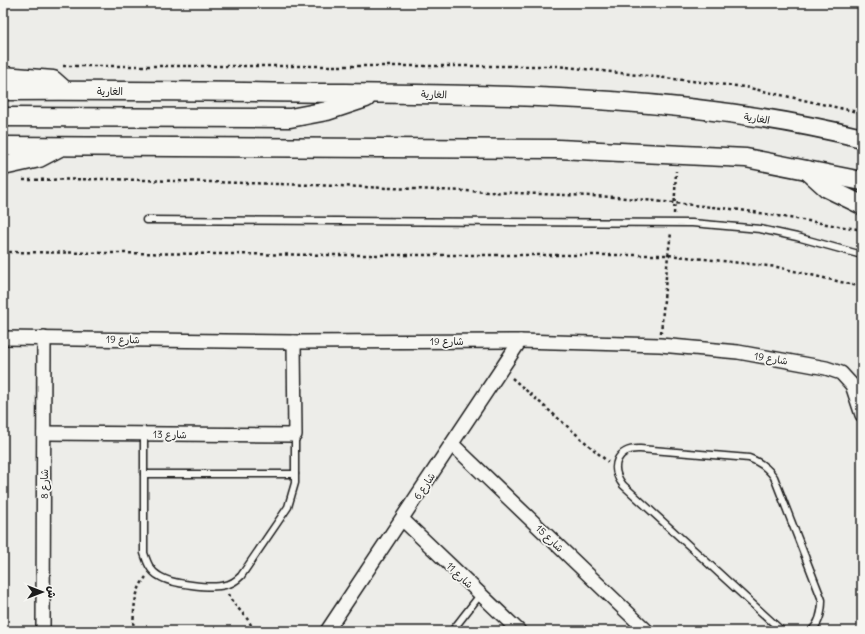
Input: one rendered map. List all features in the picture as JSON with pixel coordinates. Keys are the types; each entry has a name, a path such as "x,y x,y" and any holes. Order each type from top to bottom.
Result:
{"main road":[{"path":"3,76 53,80 66,91"},
{"name":"الغارية","path":"3,91 380,93 567,98 656,104 757,117 829,130 862,138"},
{"path":"3,117 290,118 327,111 380,93"},
{"path":"3,146 550,149 676,154 746,158 862,181"},
{"path":"3,166 39,158 61,147"},
{"path":"804,169 827,188 862,205"}],"street":[{"name":"شارع 19","path":"3,338 294,342 520,341 660,346 738,352 835,370 847,378 852,385 862,415"},
{"name":"شارع 8","path":"43,631 44,338"},
{"name":"شارع 6","path":"327,631 520,341"},
{"path":"294,342 295,436"},
{"name":"شارع 13","path":"44,432 295,436"},
{"name":"شارع 15","path":"452,444 648,631"},
{"name":"شارع 11","path":"402,519 519,631"}],"lane":[{"path":"146,220 673,223 760,229 797,237 862,256"},
{"path":"144,434 144,553 152,570 165,580 212,586 225,586 241,576 284,515 291,499 295,474 295,436"},
{"path":"782,631 623,485 618,478 615,469 617,460 623,453 631,449 749,458 768,468 774,477 822,600 820,620 811,631"},
{"path":"144,474 295,474"},
{"path":"452,631 480,595"}],"path":[{"path":"58,66 557,66 745,87 862,113"},
{"path":"660,346 668,255 675,203 676,154"},
{"path":"18,180 108,179 313,184 608,197 741,210 857,229 862,228"},
{"path":"3,252 328,255 668,255 777,267 862,287"},
{"path":"502,369 615,469"},
{"path":"133,631 134,600 138,589 152,570"},
{"path":"225,586 231,602 251,624 254,631"}]}
